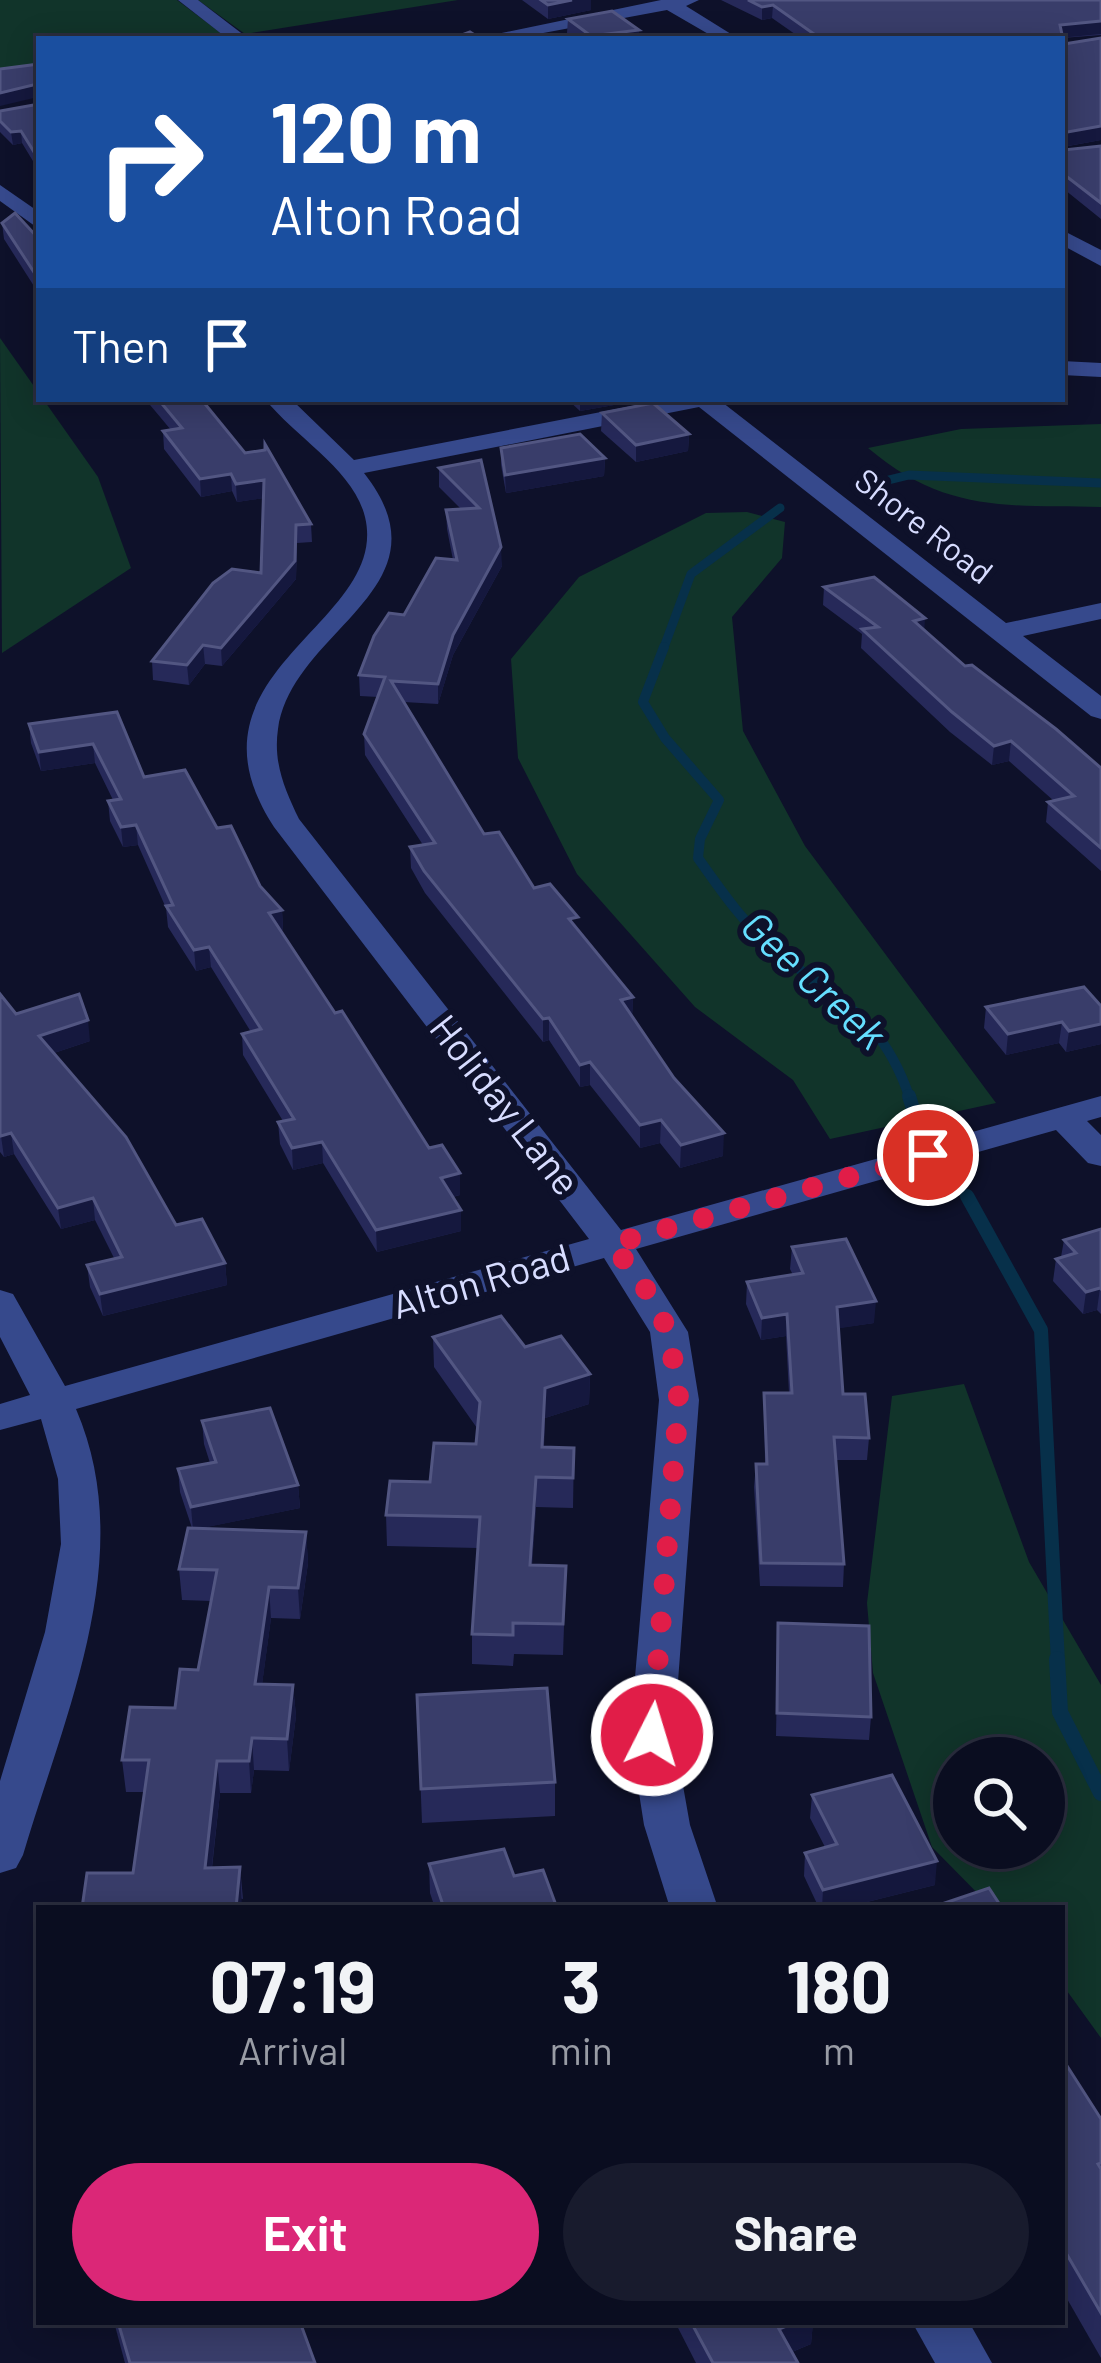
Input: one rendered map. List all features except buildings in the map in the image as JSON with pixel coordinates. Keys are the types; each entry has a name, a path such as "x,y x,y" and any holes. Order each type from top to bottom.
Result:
{"street":[{"path":"188,0 236,36"},
{"path":"498,36 680,2 726,36"},
{"path":"0,191 36,221"},
{"path":"1065,238 1101,260"},
{"path":"1065,368 1101,370"},
{"name":"Holiday Lane","path":"280,402 345,469 379,519 375,569 297,656 271,698 261,737 264,773 285,821 644,1286 669,1332 679,1400 652,1735 667,1825 693,1905"},
{"path":"345,469 689,402"},
{"name":"Shore Road","path":"708,402 1101,710"},
{"path":"1001,632 1101,610"},
{"name":"Alton Road","path":"0,1417 1101,1106"},
{"path":"1063,1117 1101,1155"},
{"path":"0,1302 54,1402 82,1503 82,1567 0,1855"},
{"path":"941,2325 964,2363"}],"green space":[{"path":"0,0 177,0 225,36 36,36 36,65 0,70"},
{"path":"198,0 458,0 245,34"},
{"path":"0,338 36,389 36,402 45,402 98,477 131,568 2,653"},
{"path":"1101,424 1101,507 1006,505 951,495 896,469 868,448 961,429"},
{"path":"747,512 785,522 782,558 732,617 743,731 805,846 996,1103 830,1139 793,1080 695,1007 577,874 518,758 511,659 579,577 706,513"},
{"path":"964,1384 1029,1562 1101,1685 1101,2038 1065,1988 1065,1905 989,1905 954,1869 1065,1869 1065,1737 933,1737 933,1848 873,1673 867,1603 892,1396"}],"waterway":[{"name":"Gee Creek","path":"868,485 909,475 1101,483"},
{"name":"Gee Creek","path":"663,650 691,574 780,508"},
{"name":"Gee Creek","path":"664,647 643,702 665,738 719,800 700,839 698,858 764,941 872,1029 899,1071 910,1098"},
{"name":"Gee Creek","path":"910,1098 914,1112"},
{"name":"Gee Creek","path":"967,1196 1041,1330 1058,1662"},
{"name":"Gee Creek","path":"1057,1659 1060,1712 1101,1793"}],"route":[{"path":"652,1735 679,1400 669,1332 644,1286 612,1244 928,1155"}]}
